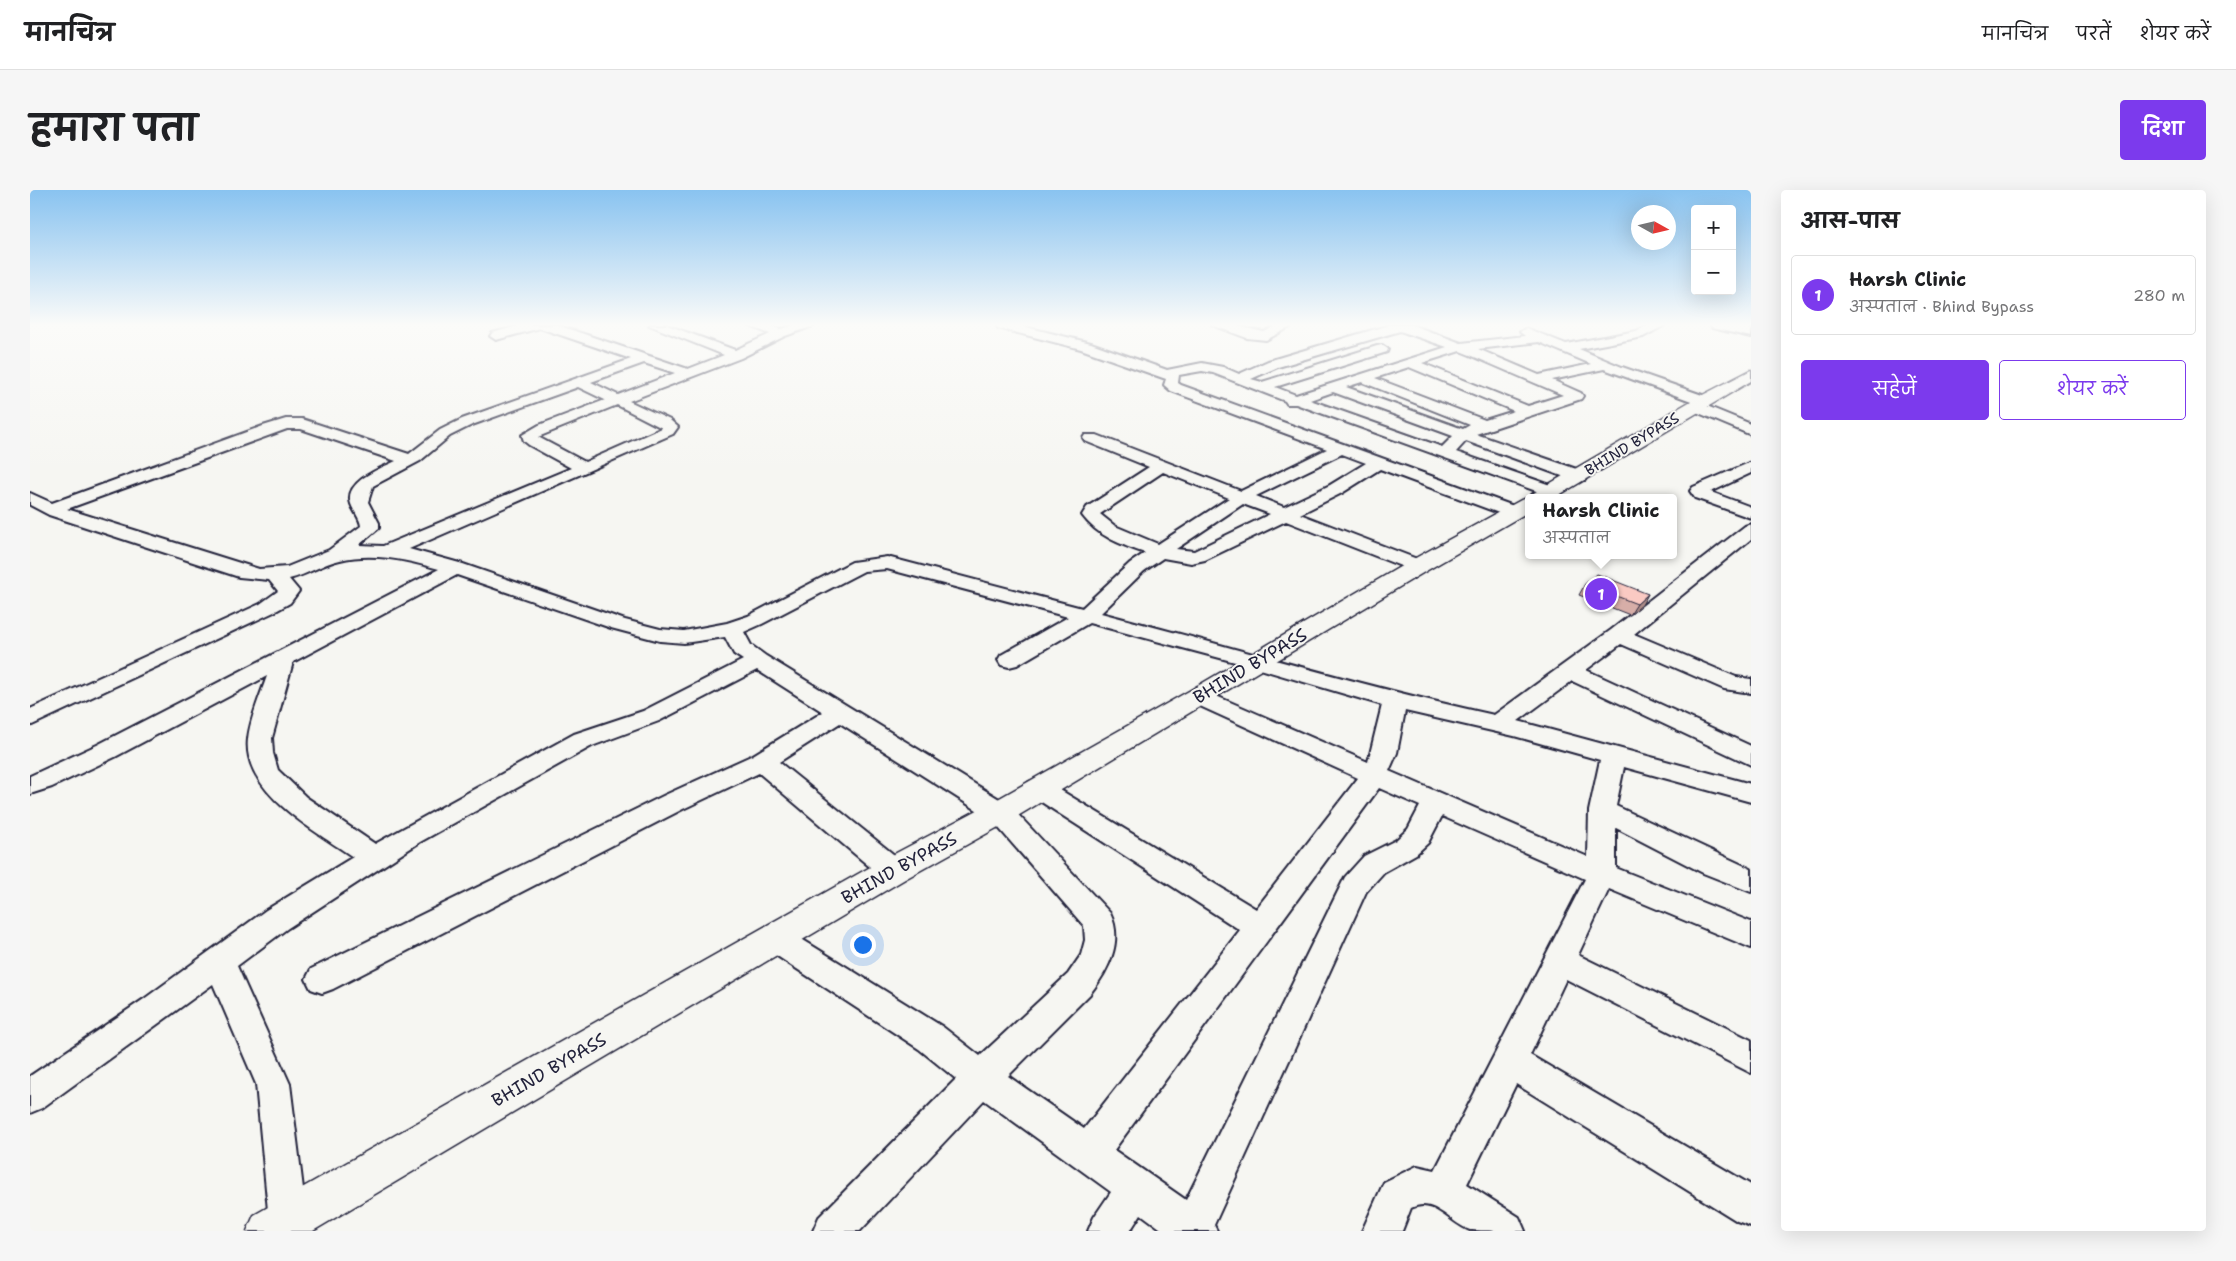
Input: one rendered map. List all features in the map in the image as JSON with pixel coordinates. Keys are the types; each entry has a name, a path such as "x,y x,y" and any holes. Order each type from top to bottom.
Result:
{"street":[{"path":"334,555 370,528 370,523 359,502 363,487 367,482 410,460 432,442 458,426 601,374"},
{"path":"584,468 535,442 530,438 530,435 685,374"},
{"path":"1168,374 1173,377 1171,385 1176,388 1378,463 1525,499"},
{"path":"1225,374 1445,453 1525,497"},
{"path":"1239,379 1251,374"},
{"path":"1262,387 1305,374"},
{"path":"1268,423 1276,407 1374,374"},
{"path":"1437,374 1529,412"},
{"path":"1445,453 1463,435 1485,425 1576,396 1526,374"},
{"path":"1539,379 1565,374"},
{"path":"1627,374 1698,403 1751,430"},
{"name":"BHIND BYPASS","path":"1545,494 1579,476 1698,403 1751,375"},
{"path":"1361,378 1485,425"},
{"path":"389,551 642,444 668,430 670,427 579,382"},
{"path":"1332,387 1579,476"},
{"path":"51,509 286,424 302,424 410,460"},
{"path":"1091,438 1418,566"},
{"path":"1009,660 1087,615 1137,566 1158,550 1243,497 1340,449"},
{"path":"1163,465 1093,511 1091,515 1104,528 1158,550 1192,557 1200,556 1336,488 1378,463"},
{"path":"1751,467 1699,491 1706,496 1751,513"},
{"path":"30,498 51,509 246,573 275,575 303,569 334,555 358,550 389,551 423,558 456,568 638,630 684,637 732,629 789,603 859,566 873,563 912,568 1258,661 1395,701 1498,724 1751,794"},
{"name":"BHIND BYPASS","path":"279,1226 893,870 1000,812 1038,788 1199,697 1418,566 1525,505"},
{"path":"1498,724 1619,634 1751,530"},
{"path":"30,785 43,781 106,751 456,568"},
{"path":"30,718 267,608 283,598 289,591 275,575"},
{"path":"732,629 742,648 758,661 1000,812 1099,922 1102,939 1091,970 1079,984 942,1116 833,1231"},
{"path":"1619,634 1732,684 1751,686"},
{"path":"283,658 260,738 260,753 266,773 274,784 297,804 373,858"},
{"path":"30,1096 277,919 410,835 583,740 651,716 758,661"},
{"path":"1568,671 1751,756"},
{"path":"1199,697 1602,875 1751,935"},
{"path":"1088,1154 1375,775 1384,753 1395,701"},
{"path":"322,979 666,806 762,762 840,712"},
{"path":"1444,1191 1602,875 1602,811 1614,755"},
{"path":"762,762 893,870"},
{"path":"1038,788 1259,926"},
{"path":"776,939 931,1038 982,1078 1195,1230 1355,885 1374,864 1406,848 1418,836 1435,802"},
{"path":"1602,811 1637,826 1706,863 1751,881"},
{"path":"1559,960 1751,1058"},
{"path":"219,962 273,1084 279,1226"},
{"path":"1509,1061 1751,1206"},
{"path":"1382,1231 1397,1195 1417,1185 1444,1191 1505,1231"},
{"path":"1108,1231 1136,1187"}],"building":[{"path":"1597,574 1648,594 1637,604 1585,584"}],"place":[{"name":"Harsh Clinic","path":"1601,594"}]}
